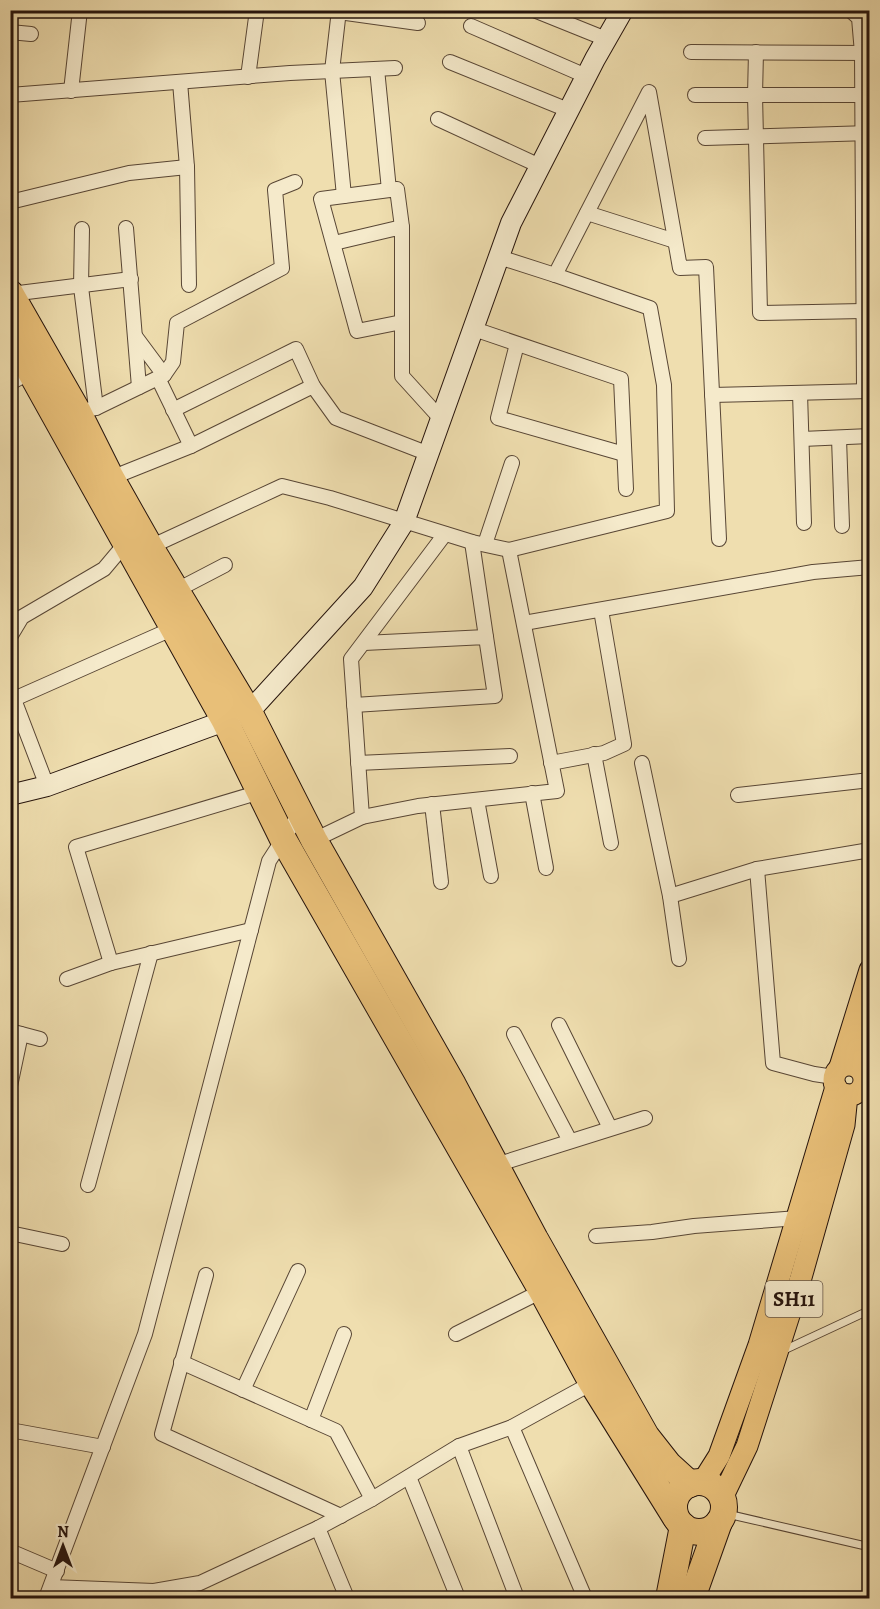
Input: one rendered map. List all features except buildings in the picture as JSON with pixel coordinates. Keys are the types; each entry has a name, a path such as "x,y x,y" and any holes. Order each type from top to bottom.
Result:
{"highway":[{"path":"11,294 87,410 111,478 249,712 314,840 453,1085 646,1436 668,1464 711,1500 713,1527 698,1532 680,1522 592,1383 542,1291 283,839 225,721 174,628 125,544 21,377 11,335"},
{"path":"669,1599 680,1522 674,1510 677,1494 711,1500"},
{"path":"692,1599 711,1500"}],"main road":[{"name":"SH11","path":"711,1500 747,1446 816,1227 844,1125 870,970"},
{"name":"SH11","path":"853,1078 870,1026"},
{"path":"711,1500 719,1456 759,1345 798,1218 853,1078"}],"street":[{"path":"71,91 80,10"},
{"path":"248,76 257,10"},
{"path":"534,10 606,39"},
{"path":"10,795 47,786 249,712 363,587 404,522 511,223 568,110 623,10"},
{"path":"712,395 867,391 863,311 866,133 862,95 866,53 859,18 850,10"},
{"path":"344,196 332,71 339,11 418,23"},
{"path":"471,26 586,76"},
{"path":"10,32 31,34"},
{"path":"691,52 866,53"},
{"path":"756,52 760,313 863,311"},
{"path":"450,62 568,110"},
{"path":"10,95 248,76 395,68"},
{"path":"377,69 389,190"},
{"path":"180,82 187,167 189,285"},
{"path":"555,275 649,92 680,268 706,267 720,539"},
{"path":"695,95 862,95"},
{"path":"438,119 540,166"},
{"path":"705,138 866,133"},
{"path":"10,202 129,173 187,167"},
{"path":"82,229 81,287 87,410 161,377 173,362 177,323 282,268 275,190 295,182"},
{"path":"402,322 357,331 321,200 397,189 402,227 402,322 402,375 441,419"},
{"path":"587,213 675,241"},
{"path":"334,243 402,227"},
{"path":"126,228 139,387"},
{"path":"150,547 282,486 509,550 667,511 664,385 650,308 499,257"},
{"path":"11,294 131,279"},
{"path":"474,329 621,379 626,489"},
{"path":"135,336 161,377 173,410 191,446"},
{"path":"517,344 498,418 624,454"},
{"path":"173,410 296,349 313,386 336,418 429,454"},
{"path":"111,478 191,446 313,386"},
{"path":"800,393 804,523"},
{"path":"802,439 870,436"},
{"path":"839,438 843,526"},
{"path":"354,705 495,696 486,637 478,543 512,462"},
{"path":"362,817 351,659 446,534"},
{"path":"10,637 22,617 104,569 125,544"},
{"path":"314,840 362,817 432,804 557,791 509,550"},
{"path":"177,590 225,565"},
{"path":"525,623 813,572 870,567"},
{"path":"551,763 604,753 624,744 601,609"},
{"path":"47,786 12,694 174,628"},
{"path":"364,643 486,637"},
{"path":"594,754 612,843"},
{"path":"358,763 510,756"},
{"path":"642,763 670,896 679,959"},
{"path":"738,795 870,780"},
{"path":"111,963 76,847 260,792"},
{"path":"532,793 546,868"},
{"path":"477,800 491,876"},
{"path":"432,804 441,882"},
{"path":"300,813 269,861 145,1334 49,1593 154,1592 166,1594 200,1583 318,1528 372,1499 459,1446 512,1427 592,1383"},
{"path":"670,896 757,869 870,850"},
{"path":"757,869 773,1063 853,1078"},
{"path":"67,979 111,963 251,930"},
{"path":"88,1185 151,954"},
{"path":"559,1025 610,1128"},
{"path":"10,1086 16,1033 40,1039"},
{"path":"514,1034 570,1141"},
{"path":"496,1165 645,1118"},
{"path":"596,1236 798,1218"},
{"path":"10,1233 62,1244"},
{"path":"243,1390 298,1271"},
{"path":"206,1275 162,1434 341,1516"},
{"path":"456,1334 542,1291"},
{"path":"311,1420 344,1334"},
{"path":"181,1362 336,1431 372,1499"},
{"path":"512,1427 585,1599"},
{"path":"10,1430 103,1447"},
{"path":"459,1446 517,1599"},
{"path":"408,1477 458,1599"},
{"path":"318,1528 347,1599"},
{"path":"10,1551 57,1570"}],"lane":[{"path":"776,1354 870,1310"},
{"path":"711,1500 870,1547"}]}
